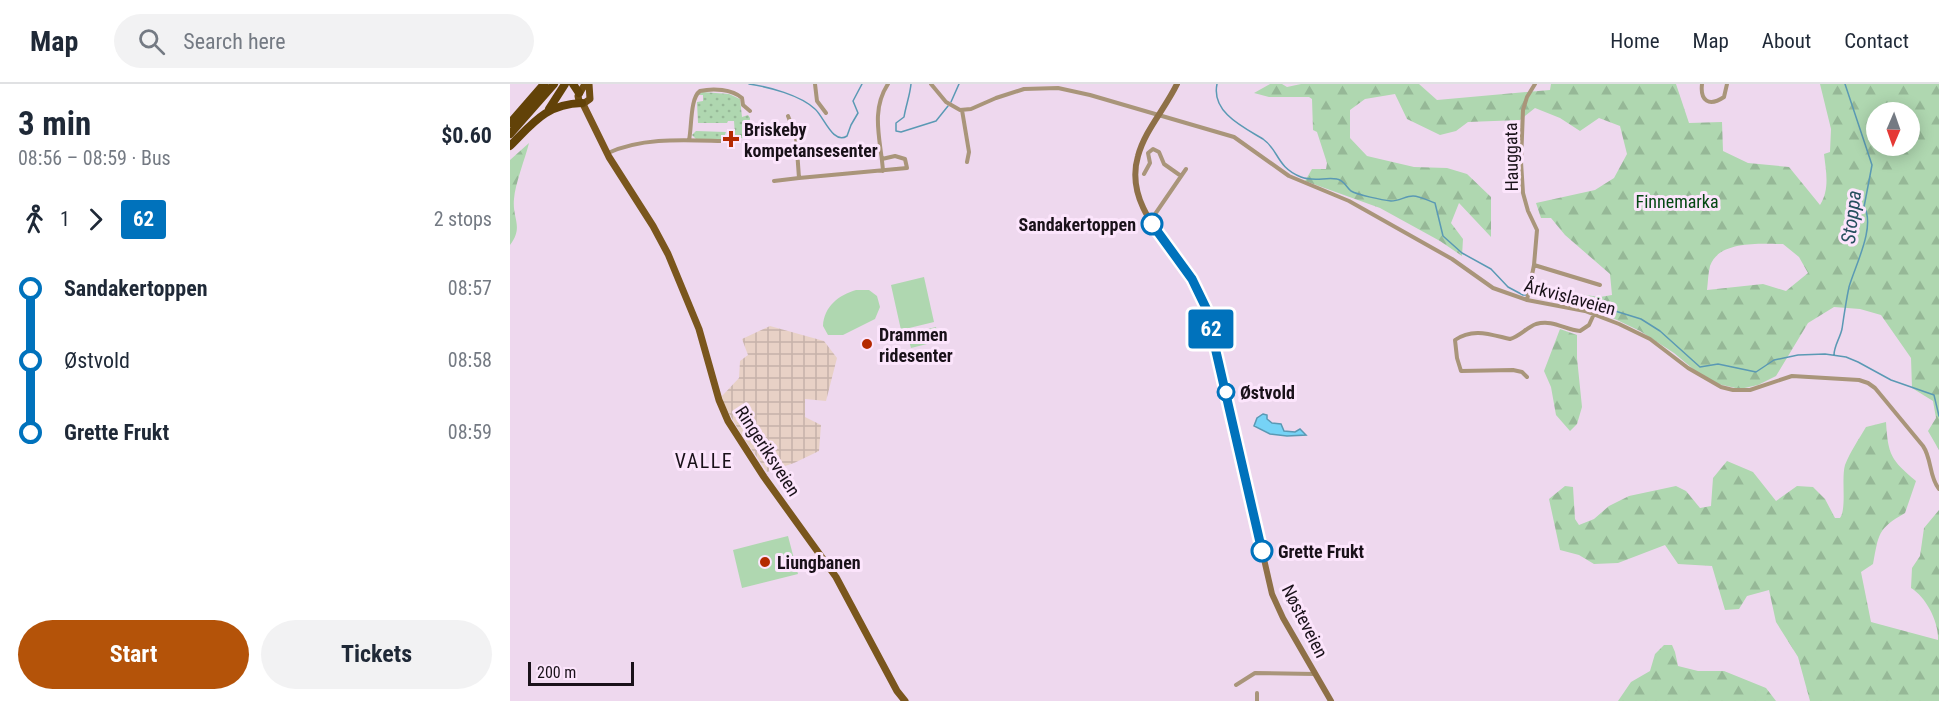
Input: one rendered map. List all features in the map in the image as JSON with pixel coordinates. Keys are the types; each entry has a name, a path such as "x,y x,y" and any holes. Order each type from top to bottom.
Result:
{"highway":[{"path":"510,123 544,84"},
{"path":"510,134 554,84"},
{"path":"548,111 565,84"},
{"path":"510,146 534,121 548,111 561,105 585,102 590,96 585,89 573,84"},
{"path":"585,89 578,99 585,102"}],"main road":[{"name":"Nøsteveien","path":"1177,84 1143,141 1135,170 1137,193 1150,221 1192,279 1206,308 1272,594 1283,618 1331,701"},
{"name":"Ringeriksveien","path":"585,102 609,155 668,254 699,329 719,400 728,421 764,477 836,576 897,692 905,701"},
{"name":"Ringeriksveien","path":"893,682 911,701"}],"street":[{"path":"815,84 817,101 825,113"},
{"path":"883,84 884,91"},
{"path":"883,171 877,119 888,84"},
{"path":"931,84 950,104 962,110 969,152 968,162"},
{"name":"Hauggata","path":"1528,297 1534,265 1537,227 1528,211 1520,170 1523,110 1527,97 1535,84"},
{"path":"1702,84 1703,97 1712,102 1724,97 1727,84"},
{"name":"Årkvislaveien","path":"962,110 971,109 1020,90 1049,88 1072,90 1234,137 1295,179 1349,201 1452,259 1493,288 1594,314 1644,336 1699,375 1727,388 1750,390 1792,376 1859,380 1868,383 1875,388 1923,446 1928,456 1933,480 1939,489"},
{"path":"689,140 693,122 693,100 700,91 726,90 735,93 742,98 743,105 750,111"},
{"path":"788,116 796,136 799,178"},
{"path":"609,155 628,146 651,142 722,141"},
{"path":"1144,174 1150,163 1148,153 1153,149 1160,154 1164,164 1182,176"},
{"path":"774,181 905,169 907,166 905,159 899,156 882,159"},
{"path":"1150,221 1186,169"},
{"path":"1534,265 1600,285"},
{"path":"1527,377 1522,372 1509,370 1461,371 1456,358 1455,340 1461,336 1477,333 1510,339 1541,323 1554,323 1580,331 1589,325 1594,314"},
{"path":"1236,685 1255,673 1316,674"},
{"path":"1257,693 1257,701"}],"shaded area":[{"path":"770,326 824,341 837,358 826,401 805,399 805,417 821,425 819,451 767,472 741,434 723,403 722,396 739,378 740,361 748,355 742,339"}],"green space":[{"name":"Finnemarka","path":"1270,84 1282,84 1287,87 1301,84 1419,84 1437,100 1550,90 1551,84 1676,84 1689,123 1722,122 1723,151 1748,163 1789,167 1820,205 1826,187 1824,154 1830,152 1831,129 1820,84 1939,84 1939,450 1928,431 1936,418 1933,401 1912,388 1911,358 1881,315 1860,309 1834,307 1808,323 1776,376 1758,385 1740,389 1718,384 1699,374 1674,353 1640,331 1596,310 1539,297 1535,294 1556,291 1600,297 1612,295 1610,274 1565,235 1551,218 1541,218 1536,203 1595,190 1614,178 1627,154 1620,126 1599,118 1580,131 1560,118 1535,108 1520,120 1468,122 1456,131 1440,135 1407,119 1395,94 1365,99 1350,110 1350,138 1367,156 1414,167 1447,168 1467,174 1491,197 1491,237 1459,203 1451,223 1463,239 1462,256 1440,241 1380,208 1305,181 1312,169 1326,169 1327,163 1317,132 1313,130 1312,99 1309,97 1269,97 1254,93","holes":["1753,244 1783,244 1799,257 1808,273 1786,291 1763,284 1707,290 1710,266 1715,258 1731,248"]},
{"path":"702,92 729,94 740,99 742,117 748,115 750,118 751,138 738,138 735,135 734,121 698,123 697,102 703,101 703,95 698,95"},
{"path":"696,131 726,132 724,137 727,140 696,139 692,135"},
{"path":"529,143 515,193 517,228 510,245 510,160"},
{"path":"924,277 934,322 901,330 891,285"},
{"path":"856,290 869,290 877,296 880,307 875,319 843,335 828,335 823,326 829,307 838,298"},
{"path":"936,327 939,341 911,348 907,334"},
{"path":"1560,329 1577,335 1582,407 1577,424 1570,431 1556,415 1551,387 1544,371"},
{"path":"1886,422 1892,456 1901,468 1916,481 1905,513 1884,528 1878,539 1873,564 1861,572 1871,622 1938,640 1938,633 1930,611 1922,597 1911,588 1912,568 1920,556 1924,528 1939,510 1939,701 1810,701 1798,657 1776,622 1769,590 1747,596 1739,609 1725,610 1712,566 1678,564 1665,545 1618,563 1594,564 1579,555 1560,550 1549,499 1565,486 1573,487 1575,519 1579,525 1594,519 1609,506 1629,496 1676,486 1686,491 1700,508 1711,506 1713,478 1727,461 1753,472 1776,501 1797,486 1813,487 1825,499 1835,518 1840,518 1847,460 1866,427"},
{"name":"Liungbanen","path":"788,536 798,574 742,588 733,550"},
{"path":"1664,645 1672,645 1678,666 1698,671 1724,671 1766,688 1776,701 1618,701 1631,682 1650,671 1655,654"}],"water":[{"path":"1263,414 1267,415 1267,419 1272,423 1281,424 1284,431 1295,432 1300,429 1306,435 1270,434 1254,426 1257,418"}],"waterway":[{"path":"749,84 775,90 809,104 833,134 842,138 847,136 858,113 853,101 862,84"},
{"path":"911,84 904,117 896,123 896,131 901,132 936,121 948,106"},
{"path":"951,102 959,84"},
{"path":"1217,84 1216,94 1224,111 1238,124 1268,143 1282,163 1293,173 1310,179 1339,180 1351,191 1376,198 1391,201 1413,196 1435,203 1443,236 1462,253 1491,269 1508,287 1523,295 1574,295 1586,302 1641,319 1660,331 1700,367 1718,364 1756,372 1774,360 1798,355 1825,354 1846,357 1891,380 1934,395 1939,416"},
{"name":"Stoppa","path":"1834,355 1842,329 1849,287 1866,235 1868,225 1864,207 1872,165 1845,84"}],"bus line":[{"name":"62","path":"1152,224 1192,279 1206,308 1262,551"}],"place":[{"name":"Briskeby kompetansesenter","path":"731,139"},
{"name":"Sandakertoppen","path":"1152,224"},
{"name":"Drammen ridesenter","path":"867,344"},
{"name":"Østvold","path":"1226,392"},
{"name":"Grette Frukt","path":"1262,551"},
{"name":"Liungbanen","path":"765,562"}],"district":[{"name":"VALLE","path":"704,461"}]}
